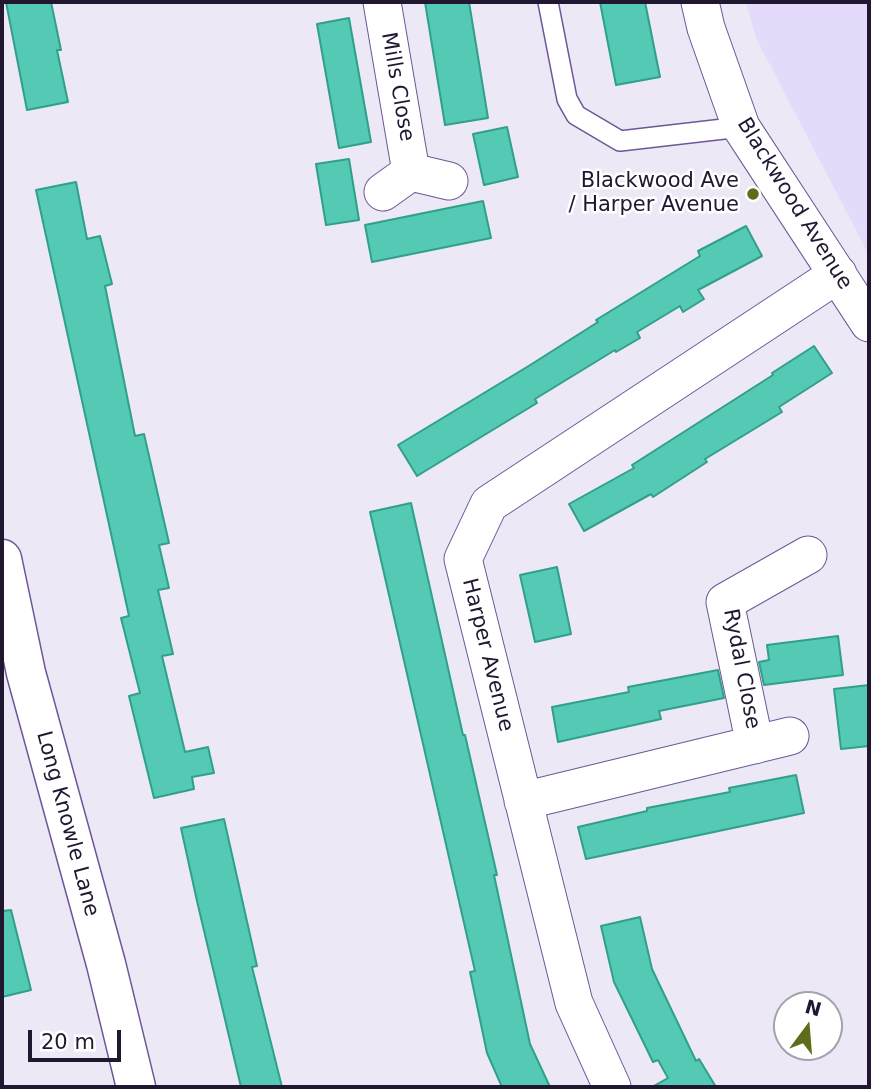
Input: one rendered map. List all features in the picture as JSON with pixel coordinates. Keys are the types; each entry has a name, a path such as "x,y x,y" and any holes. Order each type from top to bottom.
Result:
{"main road":[{"name":"Long Knowle Lane","path":"2,559 26,673 106,964 136,1087"}],"street":[{"name":"Mills Close","path":"382,2 397,182 449,181"},
{"name":"Blackwood Avenue","path":"701,2 706,28 741,127 869,323"},
{"name":"Harper Avenue","path":"612,1087 574,1003 463,559 489,504 838,274"},
{"name":"Rydal Close","path":"755,745 725,602 808,555"},
{"name":"Rydal Close","path":"523,801 790,736"}],"lane":[{"path":"548,2 567,99 576,115 620,141 741,127"}],"shaded area":[{"path":"746,2 869,2 869,255 756,38"}],"building":[{"path":"6,2 51,2 61,50 57,50 68,102 27,110"},
{"path":"425,2 469,2 488,118 445,125"},
{"path":"600,2 645,2 660,77 616,85"},
{"path":"349,18 371,142 339,148 317,24"},
{"path":"507,127 518,177 484,185 473,134"},
{"path":"349,159 359,220 326,225 316,164"},
{"path":"76,182 87,239 100,236 112,284 105,286 135,436 144,434 169,543 159,545 169,588 158,590 173,654 162,656 185,752 208,747 214,773 192,777 194,789 154,798 129,696 140,693 121,618 129,616 36,190"},
{"path":"483,201 491,238 372,262 365,225"},
{"path":"746,226 762,256 698,290 704,299 683,312 680,306 637,332 640,338 616,352 615,350 535,399 537,403 417,476 398,445 598,322 596,320 700,256 698,251"},
{"path":"814,346 832,373 779,407 782,412 705,459 707,462 653,497 651,494 584,531 569,504 634,468 632,465"},
{"path":"411,503 497,875 494,875 530,1044 550,1087 502,1087 487,1053 470,972 475,971 370,512"},
{"path":"557,567 571,634 535,642 520,575"},
{"path":"838,636 843,675 764,685 759,662 769,660 767,645"},
{"path":"718,670 724,698 659,711 661,719 558,742 552,707 629,692 628,687"},
{"path":"869,685 869,746 841,749 834,689"},
{"path":"796,775 804,813 586,859 578,827 647,811 647,808 730,792 729,788"},
{"path":"224,819 257,966 252,967 282,1087 241,1087 181,828"},
{"path":"11,910 31,990 2,997 2,911"},
{"path":"640,917 652,969 696,1061 699,1059 716,1087 652,1087 668,1078 658,1060 653,1062 614,982 601,926"}],"place":[{"name":"Blackwood Ave / Harper Avenue","path":"753,194"}]}
